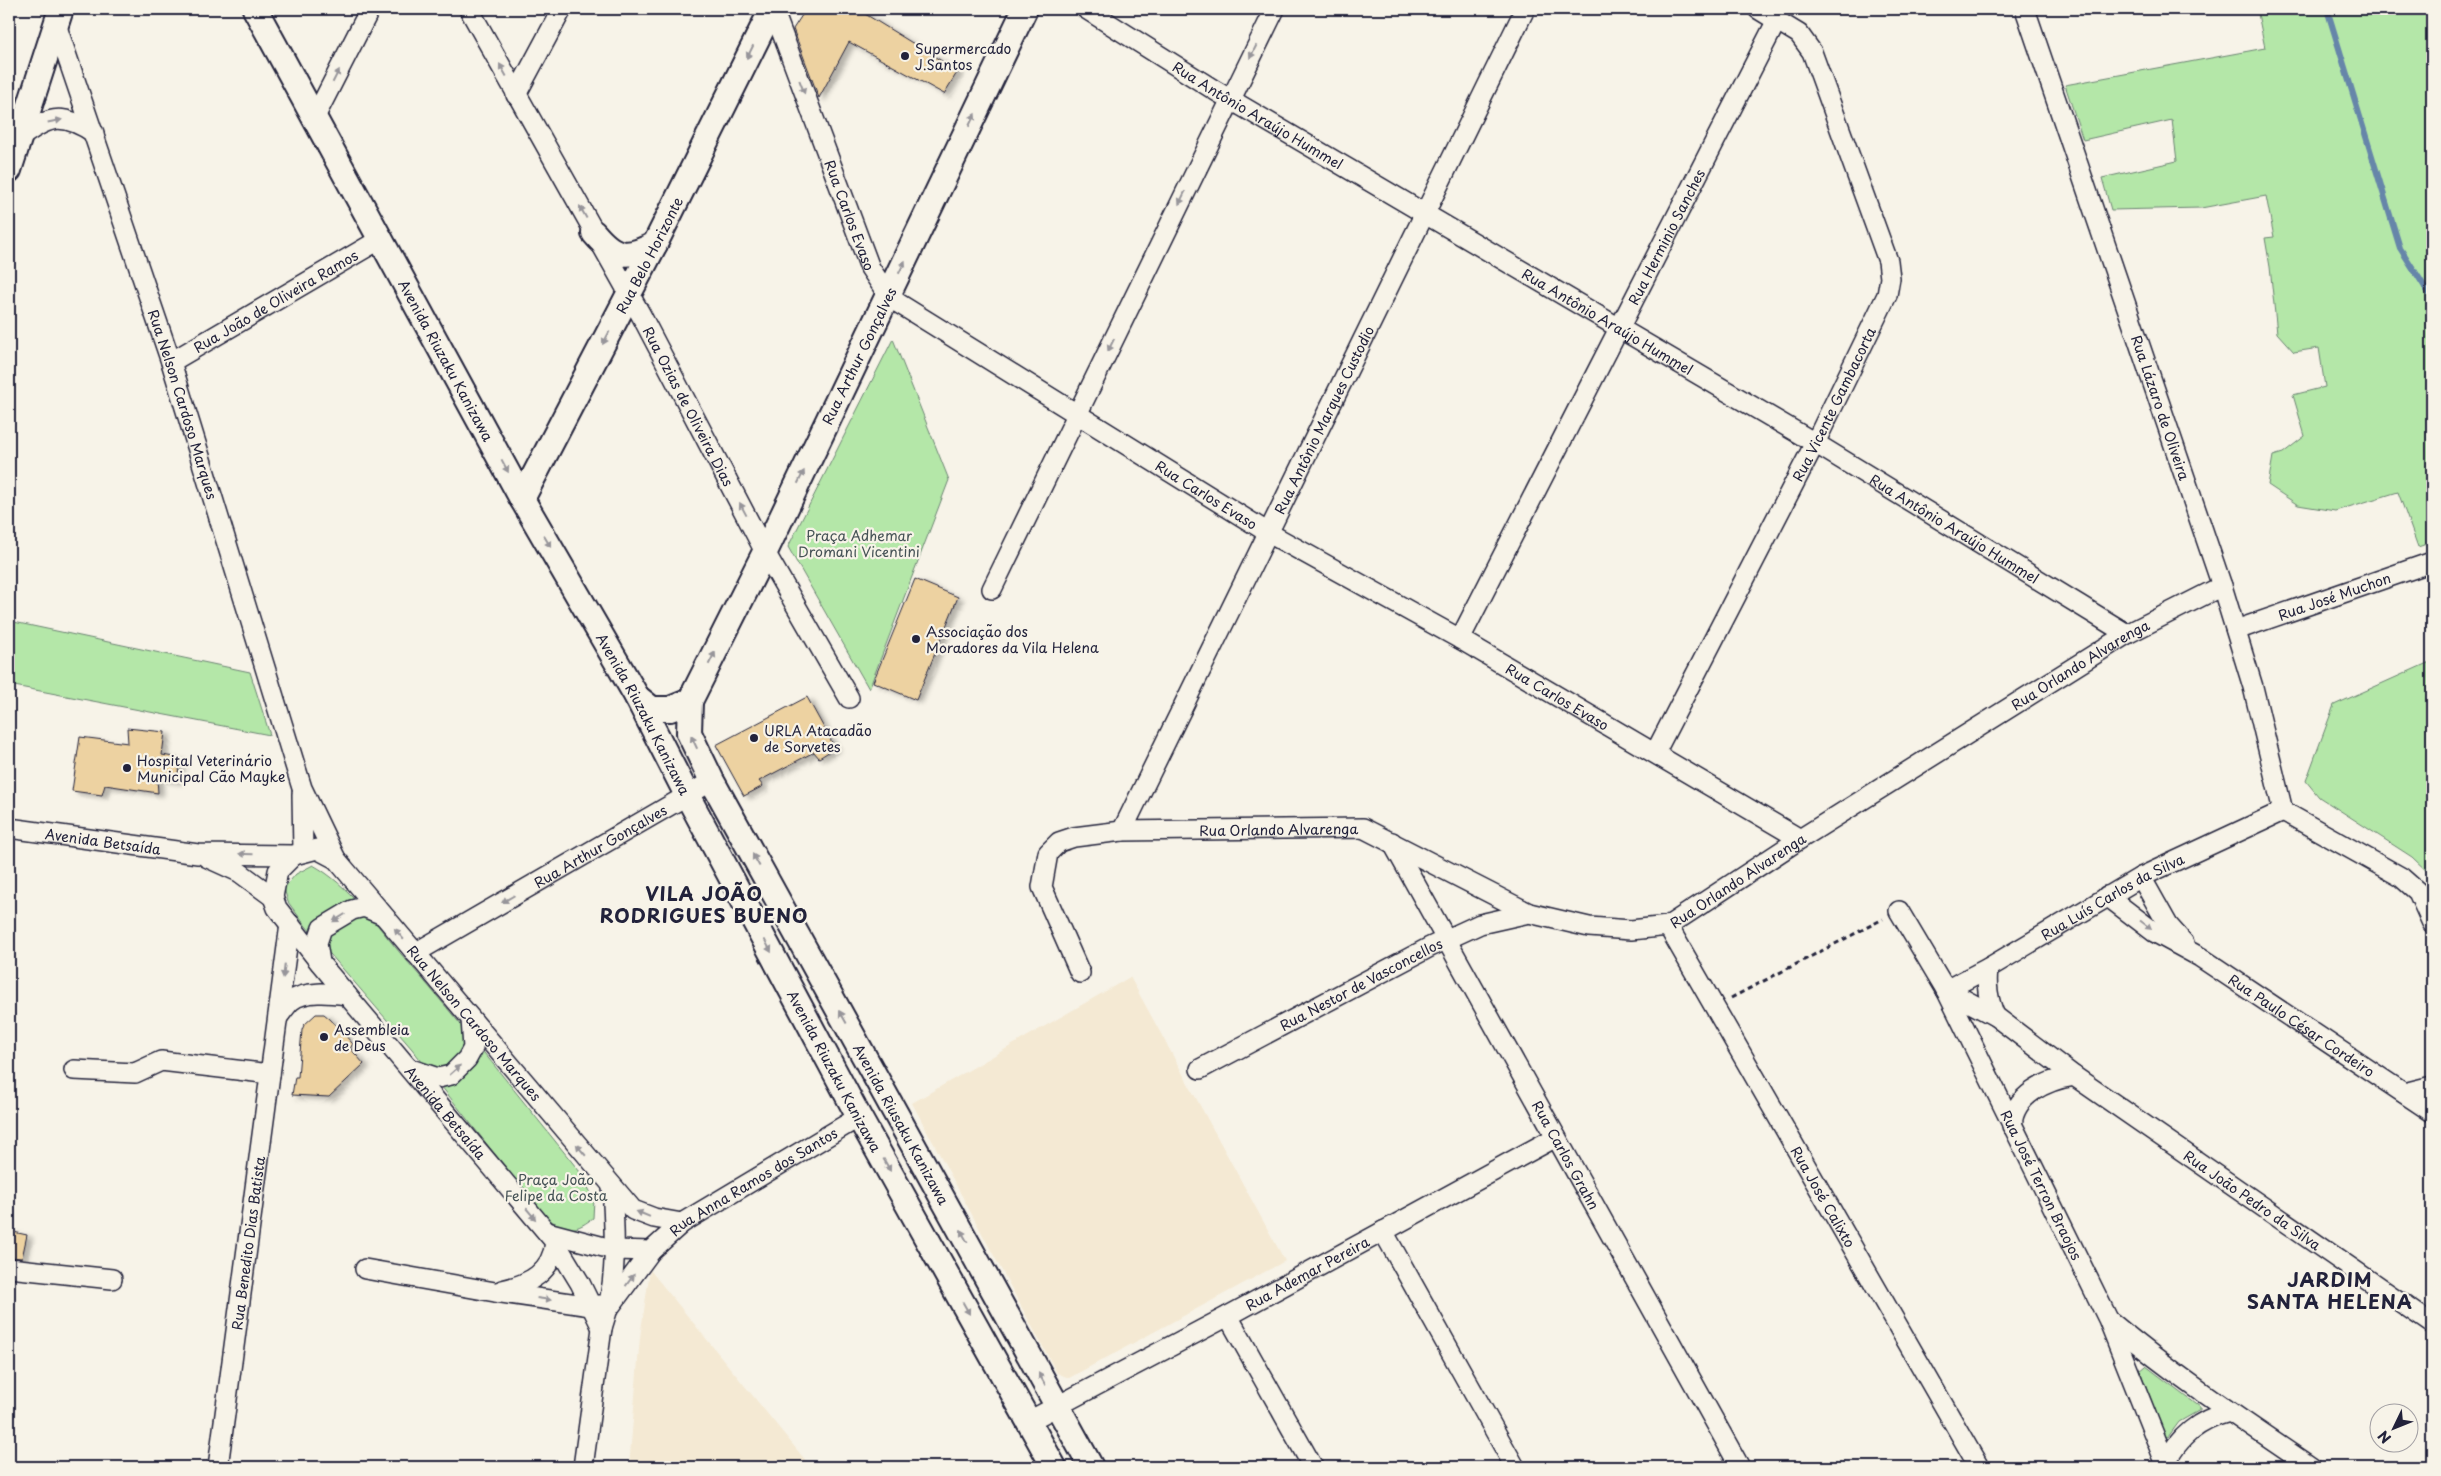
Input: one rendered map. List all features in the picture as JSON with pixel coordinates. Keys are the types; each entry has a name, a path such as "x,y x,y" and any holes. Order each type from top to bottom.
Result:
{"street":[{"name":"Avenida Riuzaku Kanizawa","path":"254,9 522,499 637,697 687,795 860,1117 1054,1467"},
{"path":"314,119 370,9"},
{"name":"Rua Ozias de Oliveira Dias","path":"469,9 629,293 765,552 849,698"},
{"path":"516,94 562,9"},
{"name":"Rua Belo Horizonte","path":"522,499 655,244 772,9"},
{"name":"Rua Carlos Evaso","path":"772,9 870,268 888,295 910,311 1078,413 1267,532 1460,639 1800,839"},
{"name":"Rua Arthur Gonçalves","path":"415,953 712,780 690,733 690,701 765,552 1025,9"},
{"name":"Rua Antônio Araújo Hummel","path":"1086,9 1230,99 1618,329 1815,443 2127,634"},
{"path":"992,589 1275,9"},
{"name":"Rua Antônio Marques Custodio","path":"1122,830 1525,9"},
{"path":"1758,9 1777,20"},
{"name":"Rua Lázaro de Oliveira","path":"2025,9 2222,586 2253,687 2283,811"},
{"path":"9,170 55,14"},
{"name":"Rua Nelson Cardoso Marques","path":"55,14 171,362 302,788 336,859 633,1210 654,1218 682,1223"},
{"name":"Rua Vicente Gambacorta","path":"1655,753 1815,443 1887,295 1890,278 1888,261 1812,52 1799,34 1777,20"},
{"name":"Rua Herminio Sanches","path":"1460,639 1777,20"},
{"path":"17,140 36,126 61,119 75,120 94,133"},
{"path":"594,233 606,247 615,253 639,252 655,244"},
{"name":"Rua João de Oliveira Ramos","path":"171,362 379,240"},
{"name":"Rua José Muchon","path":"2236,630 2432,562"},
{"name":"Rua Orlando Alvarenga","path":"1080,973 1042,887 1048,853 1059,842 1074,837 1122,830 1363,828 1529,913 1589,927 1631,930 1668,926 1800,839 2127,634 2222,586"},
{"path":"637,697 652,709 670,709 690,701"},
{"name":"Avenida Riusaku Kanizawa","path":"712,780 1091,1467"},
{"name":"Rua Nelson Cardoso Marques","path":"302,788 298,854 317,849 336,859"},
{"path":"2283,811 2401,877 2418,892 2432,923"},
{"name":"Rua Luís Carlos da Silva","path":"1946,990 1988,968 2106,896 2142,877 2283,811"},
{"name":"Avenida Betsaída","path":"9,828 198,854 298,854"},
{"name":"Rua Carlos Grahn","path":"1392,842 1740,1467"},
{"name":"Avenida Betsaída","path":"198,854 239,872 274,897 277,908 320,963 411,1069 604,1303"},
{"path":"274,897 278,871 298,854"},
{"name":"Rua Paulo César Cordeiro","path":"2142,877 2168,925 2200,957"},
{"name":"Rua Paulo César Cordeiro","path":"2106,896 2154,932 2200,957 2432,1112"},
{"path":"320,963 317,943 322,928 352,910 364,907 383,915"},
{"name":"Rua José Terron Braojos","path":"1899,911 1946,990 2108,1319 2163,1466"},
{"name":"Rua Nestor de Vasconcellos","path":"1200,1069 1446,940 1480,924 1529,913"},
{"name":"Rua Benedito Dias Batista","path":"218,1467 290,924"},
{"name":"Rua José Calixto","path":"1668,926 1979,1467"},
{"path":"1988,968 1986,983 1988,999 1995,1016"},
{"name":"Rua João Pedro da Silva","path":"1946,990 1995,1016 2074,1076 2432,1324"},
{"path":"278,1017 292,1001 303,996 326,993 347,994"},
{"path":"411,1069 438,1078 451,1075 467,1059 473,1048 471,1019"},
{"path":"74,1070 135,1073 161,1062 270,1074"},
{"path":"2012,1126 2013,1116 2025,1097 2053,1081 2074,1076"},
{"path":"2404,1093 2432,1086"},
{"name":"Rua Anna Ramos dos Santos","path":"604,1303 651,1251 682,1223 860,1117"},
{"name":"Rua Ademar Pereira","path":"1057,1405 1228,1316 1556,1137"},
{"path":"574,1240 590,1238 602,1228 610,1213 612,1187"},
{"path":"583,1467 604,1303 615,1250 612,1187"},
{"path":"1383,1231 1515,1467"},
{"path":"495,1292 518,1287 542,1273 554,1253 551,1237 574,1240 615,1250 651,1251"},
{"path":"9,1268 112,1279"},
{"path":"365,1269 495,1292 604,1303"},
{"path":"1228,1316 1313,1467"},
{"path":"2108,1319 2144,1350 2229,1412 2311,1467"},
{"path":"1029,1421 1057,1405"},
{"path":"2163,1466 2174,1446 2188,1432 2211,1417 2229,1412"}],"path":[{"path":"1715,1006 1899,911"}],"shaded area":[{"path":"1130,977 1285,1261 1069,1378 1057,1373 912,1103"},
{"path":"650,1270 811,1467 629,1467 640,1337"}],"green space":[{"path":"2257,9 2432,9 2432,542 2418,547 2398,492 2335,511 2298,505 2268,485 2273,456 2283,453 2305,436 2293,395 2325,387 2319,348 2294,352 2277,333 2265,238 2274,237 2266,196 2201,208 2111,210 2102,178 2177,161 2172,120 2083,140 2065,85 2265,48"},
{"name":"Praça Adhemar Dromani Vicentini","path":"893,339 949,480 869,689 788,547"},
{"path":"9,621 250,672 270,735 9,685"},
{"path":"2432,661 2432,876 2412,857 2319,797 2306,781 2334,705"},
{"name":"Praça João Felipe da Costa","path":"313,865 338,883 361,905 580,1172 594,1199 593,1218 579,1227 568,1228 544,1217 412,1049 305,925 288,902 284,888 296,874"},
{"path":"2146,1366 2200,1407 2200,1410 2179,1422 2168,1437 2165,1436 2140,1371"}],"building":[{"name":"Supermercado J.Santos","path":"806,9 857,9 958,71 944,94 849,42 819,98 793,29"},
{"name":"Associação dos Moradores da Vila Helena","path":"915,579 958,597 916,700 873,682"},
{"path":"807,697 835,748 819,758 814,752 759,781 763,786 744,796 716,745"},
{"name":"Hospital Veterinário Municipal Cão Mayke","path":"127,728 165,732 162,755 180,758 177,781 157,778 158,793 105,785 102,795 72,791 80,737 128,743"},
{"path":"316,1014 324,1014 330,1019 353,1044 350,1048 364,1064 329,1097 292,1095 295,1077 298,1077 302,1030 304,1025"},
{"path":"9,1231 27,1235 22,1258 9,1257"}],"waterway":[{"path":"2327,9 2400,248 2430,295 2432,309"}],"place":[{"name":"Supermercado J.Santos","path":"905,56"},
{"name":"Associação dos Moradores da Vila Helena","path":"916,639"},
{"name":"URLA Atacadão de Sorvetes","path":"754,738"},
{"name":"Hospital Veterinário Municipal Cão Mayke","path":"127,768"},
{"name":"Assembleia de Deus","path":"324,1037"}],"district":[{"name":"VILA JOÃO RODRIGUES BUENO","path":"704,904"},
{"name":"JARDIM SANTA HELENA","path":"2330,1290"}]}
